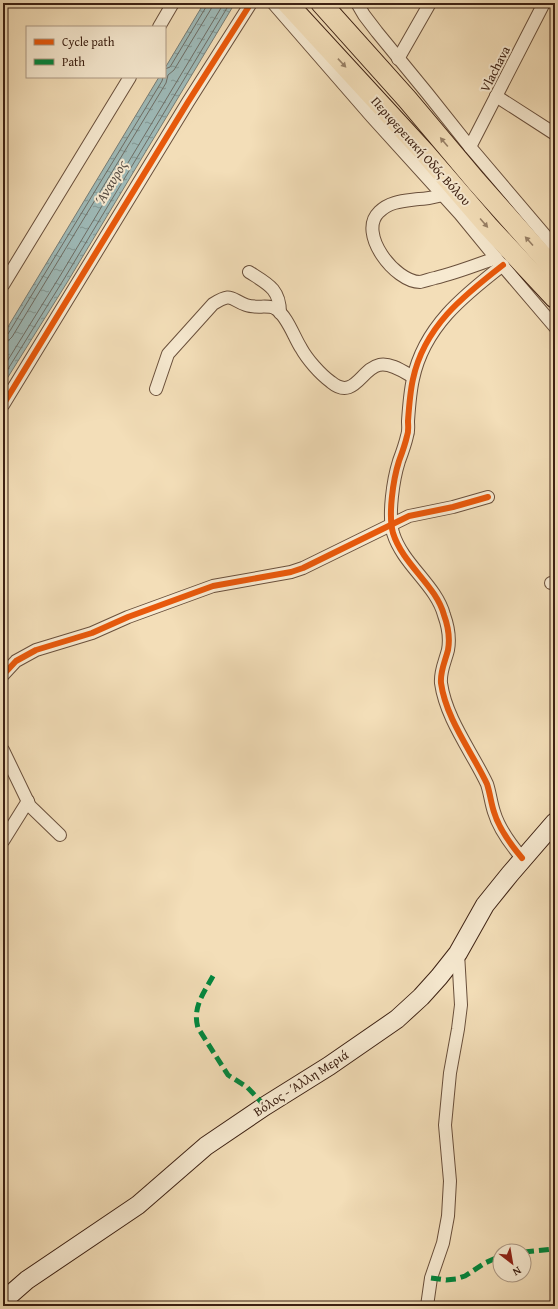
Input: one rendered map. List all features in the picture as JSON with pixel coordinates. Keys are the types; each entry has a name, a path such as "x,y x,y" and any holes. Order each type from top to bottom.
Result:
{"main road":[{"name":"Περιφερειακή Οδός Βόλου","path":"288,3 425,153 488,226 555,298"},
{"name":"Περιφερειακή Οδός Βόλου","path":"321,3 407,99 476,181 555,270"},
{"name":"Βόλος - Άλλη Μεριά","path":"3,1301 27,1280 138,1205 206,1146 397,1019 421,997 439,977 458,953 485,905 522,858 555,822"}],"street":[{"path":"160,26 173,3"},
{"path":"3,405 188,102 251,3"},
{"path":"273,3 372,118 460,214 555,327"},
{"path":"358,3 368,20 470,147 555,246"},
{"path":"398,58 430,3"},
{"name":"Vlachava","path":"470,147 544,3"},
{"path":"3,285 129,78"},
{"path":"496,96 554,132"},
{"path":"443,195 396,202 379,212 373,222 373,234 374,240 385,259 402,276 409,280 420,282 499,262"},
{"path":"499,262 451,310 428,338 422,351 413,377 409,408 408,433 397,470 391,512 391,524 395,538 402,551 438,600 443,610 448,630 448,646 441,675 447,705 487,784 493,810 498,822 509,841 522,858"},
{"path":"249,272 265,282 275,292 280,303 280,313"},
{"path":"156,389 164,363 172,349 213,304 221,299 231,298 247,306 271,306 276,309 304,352 331,383 338,387 350,387 373,367 380,364 388,365 413,377"},
{"path":"3,675 12,665 22,658 45,647 92,633 128,617 213,586 291,572 303,568 391,524 413,515 453,507 488,497"},
{"path":"3,750 28,801 36,812 60,835"},
{"path":"3,841 28,801"},
{"path":"427,1306 431,1278 443,1243 448,1216 450,1181 446,1125 450,1073 461,1005 458,953"}],"water":[{"name":"Άναυρος","path":"204,3 235,3 68,281 3,385 3,335 158,78 166,78 166,66"}],"marked path":[{"path":"213,976 200,1000 197,1013 198,1028 228,1075 247,1087 265,1106"},
{"path":"532,1251 555,1249"},
{"path":"431,1278 446,1280 456,1279 465,1276 492,1260"}],"cycle path":[{"path":"3,405 188,102 251,3"},
{"path":"503,265 460,301 447,314 436,328 418,360 411,389 408,432 395,478 391,517 393,533 398,544 411,565 434,594 440,604 445,619 449,646 442,670 441,683 448,709 460,735 487,784 493,809 499,825 522,858"},
{"path":"3,675 16,661 36,650 92,633 128,617 213,586 291,572 303,568 409,516 453,507 488,497"}]}
